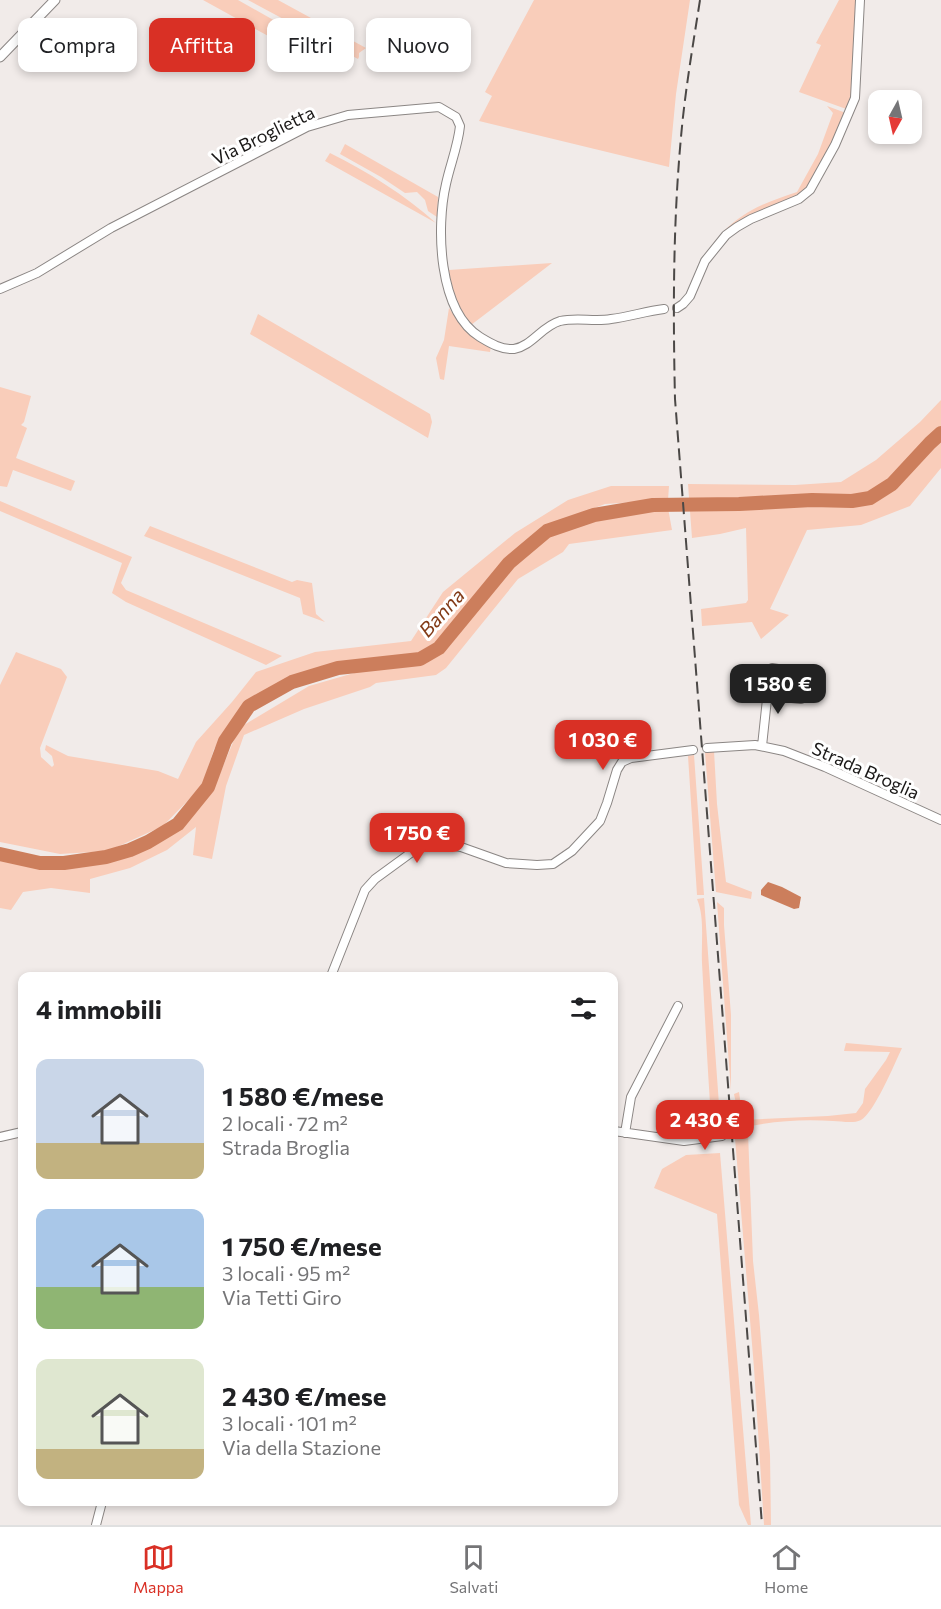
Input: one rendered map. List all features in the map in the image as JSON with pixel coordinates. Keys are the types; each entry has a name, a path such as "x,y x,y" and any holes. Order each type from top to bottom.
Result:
{"street":[{"path":"0,57 55,0"},
{"path":"677,308 690,296 705,261 726,235 751,219 799,200 810,190 835,145 855,98 859,2"},
{"name":"Via Broglietta","path":"0,290 44,269 138,214 308,127 348,115 439,107 456,117 460,126 446,184 441,226 447,284 458,312 470,329 498,347 514,349 525,345 559,321 609,320 664,309"},
{"path":"762,746 767,699 767,670 778,669"},
{"path":"767,699 773,696 801,699"},
{"name":"Strada Broglia","path":"707,748 747,745 784,751 825,767 941,820"},
{"path":"333,972 365,891 375,879 412,852 439,843 461,847 506,863 552,864 572,851 600,821 608,803 617,770 622,762 631,758 693,750"},
{"path":"625,1133 631,1097 678,1006"},
{"path":"618,1132 684,1141 722,1136"},
{"path":"0,1137 18,1133"},
{"path":"96,1525 101,1506"}],"shaded area":[{"path":"203,0 238,0 270,18 267,18 267,35 255,29 255,18 236,18"},
{"path":"248,0 278,0 311,18 282,18"},
{"path":"534,0 690,0 676,94 669,167 479,121 492,96 485,92"},
{"path":"839,0 856,0 853,95 849,110 799,92 821,45 816,43"},
{"path":"354,41 366,48 359,53 358,59 354,57"},
{"path":"827,106 846,113 809,188 803,194 728,231 700,265 718,237 742,216 762,205 797,192 818,154 833,113"},
{"path":"345,144 438,197 437,217 428,211 425,200 417,192 405,193 340,154"},
{"path":"330,153 386,185 436,223 325,161"},
{"path":"552,263 471,325 461,311 451,286 449,270"},
{"path":"449,308 467,331 491,346 490,352 449,346 444,380 440,379 436,358 444,340"},
{"path":"258,314 430,414 432,422 428,438 250,334"},
{"path":"0,387 31,396 24,422 21,425 27,428 16,458 75,481 71,491 13,470 7,487 0,486"},
{"path":"941,400 941,468 910,506 861,525 807,530 770,609 789,615 761,639 752,622 702,626 701,609 746,603 748,600 746,528 692,538 688,484 795,485 841,482 876,460 920,422"},
{"path":"611,486 669,486 668,500 605,504 546,527 508,558 438,642 420,654 339,662 292,677 245,702 214,749 202,786 163,826 108,851 60,854 0,842 0,685 16,652 61,669 67,677 40,748 41,757 52,767 54,765 52,756 45,750 46,745 68,756 158,771 178,779 196,742 256,672 315,652 411,641 443,592 515,533 568,500"},
{"path":"0,501 132,557 121,583 126,590 282,656 266,665 126,602 112,593 122,563 0,511"},
{"path":"668,508 672,530 569,544 563,552 518,579 446,668 436,675 376,683 304,709 244,735 226,786 212,859 193,855 196,827 167,850 130,868 90,879 90,893 51,888 23,892 11,910 0,908 0,857 67,869 109,861 149,847 178,828 209,793 218,778 239,728 309,686 368,669 422,664 442,650 510,567 545,537 593,517"},
{"path":"150,526 292,582 297,580 312,583 316,614 325,622 303,614 300,598 144,536"},
{"path":"714,751 717,804 726,882 752,892 751,899 716,892 705,752"},
{"path":"694,755 704,895 697,895 688,756"},
{"path":"768,882 801,897 799,908 794,909 761,895 761,890"},
{"path":"704,898 721,1132 712,1133 702,963 702,922 697,899"},
{"path":"717,902 724,908 731,1015 731,1091"},
{"path":"846,1043 902,1048 878,1098 866,1116 861,1120 851,1122 787,1121 741,1128 734,1094 739,1092 743,1120 856,1113 863,1103 865,1089 890,1052 844,1051"},
{"path":"748,1133 753,1261 770,1455 771,1525 764,1525 735,1138"},
{"path":"720,1153 751,1525 748,1525 739,1505 717,1214 654,1188 662,1169 686,1155"}],"waterway":[{"name":"Banna","path":"0,854 40,863 64,863 106,857 148,842 178,824 208,787 225,741 249,706 292,682 338,668 420,659 439,648 509,563 547,531 594,515 653,505 812,500 852,501 870,498 892,484 941,433"}],"railway":[{"path":"700,0 678,170 674,268 675,399 762,1525"}]}
